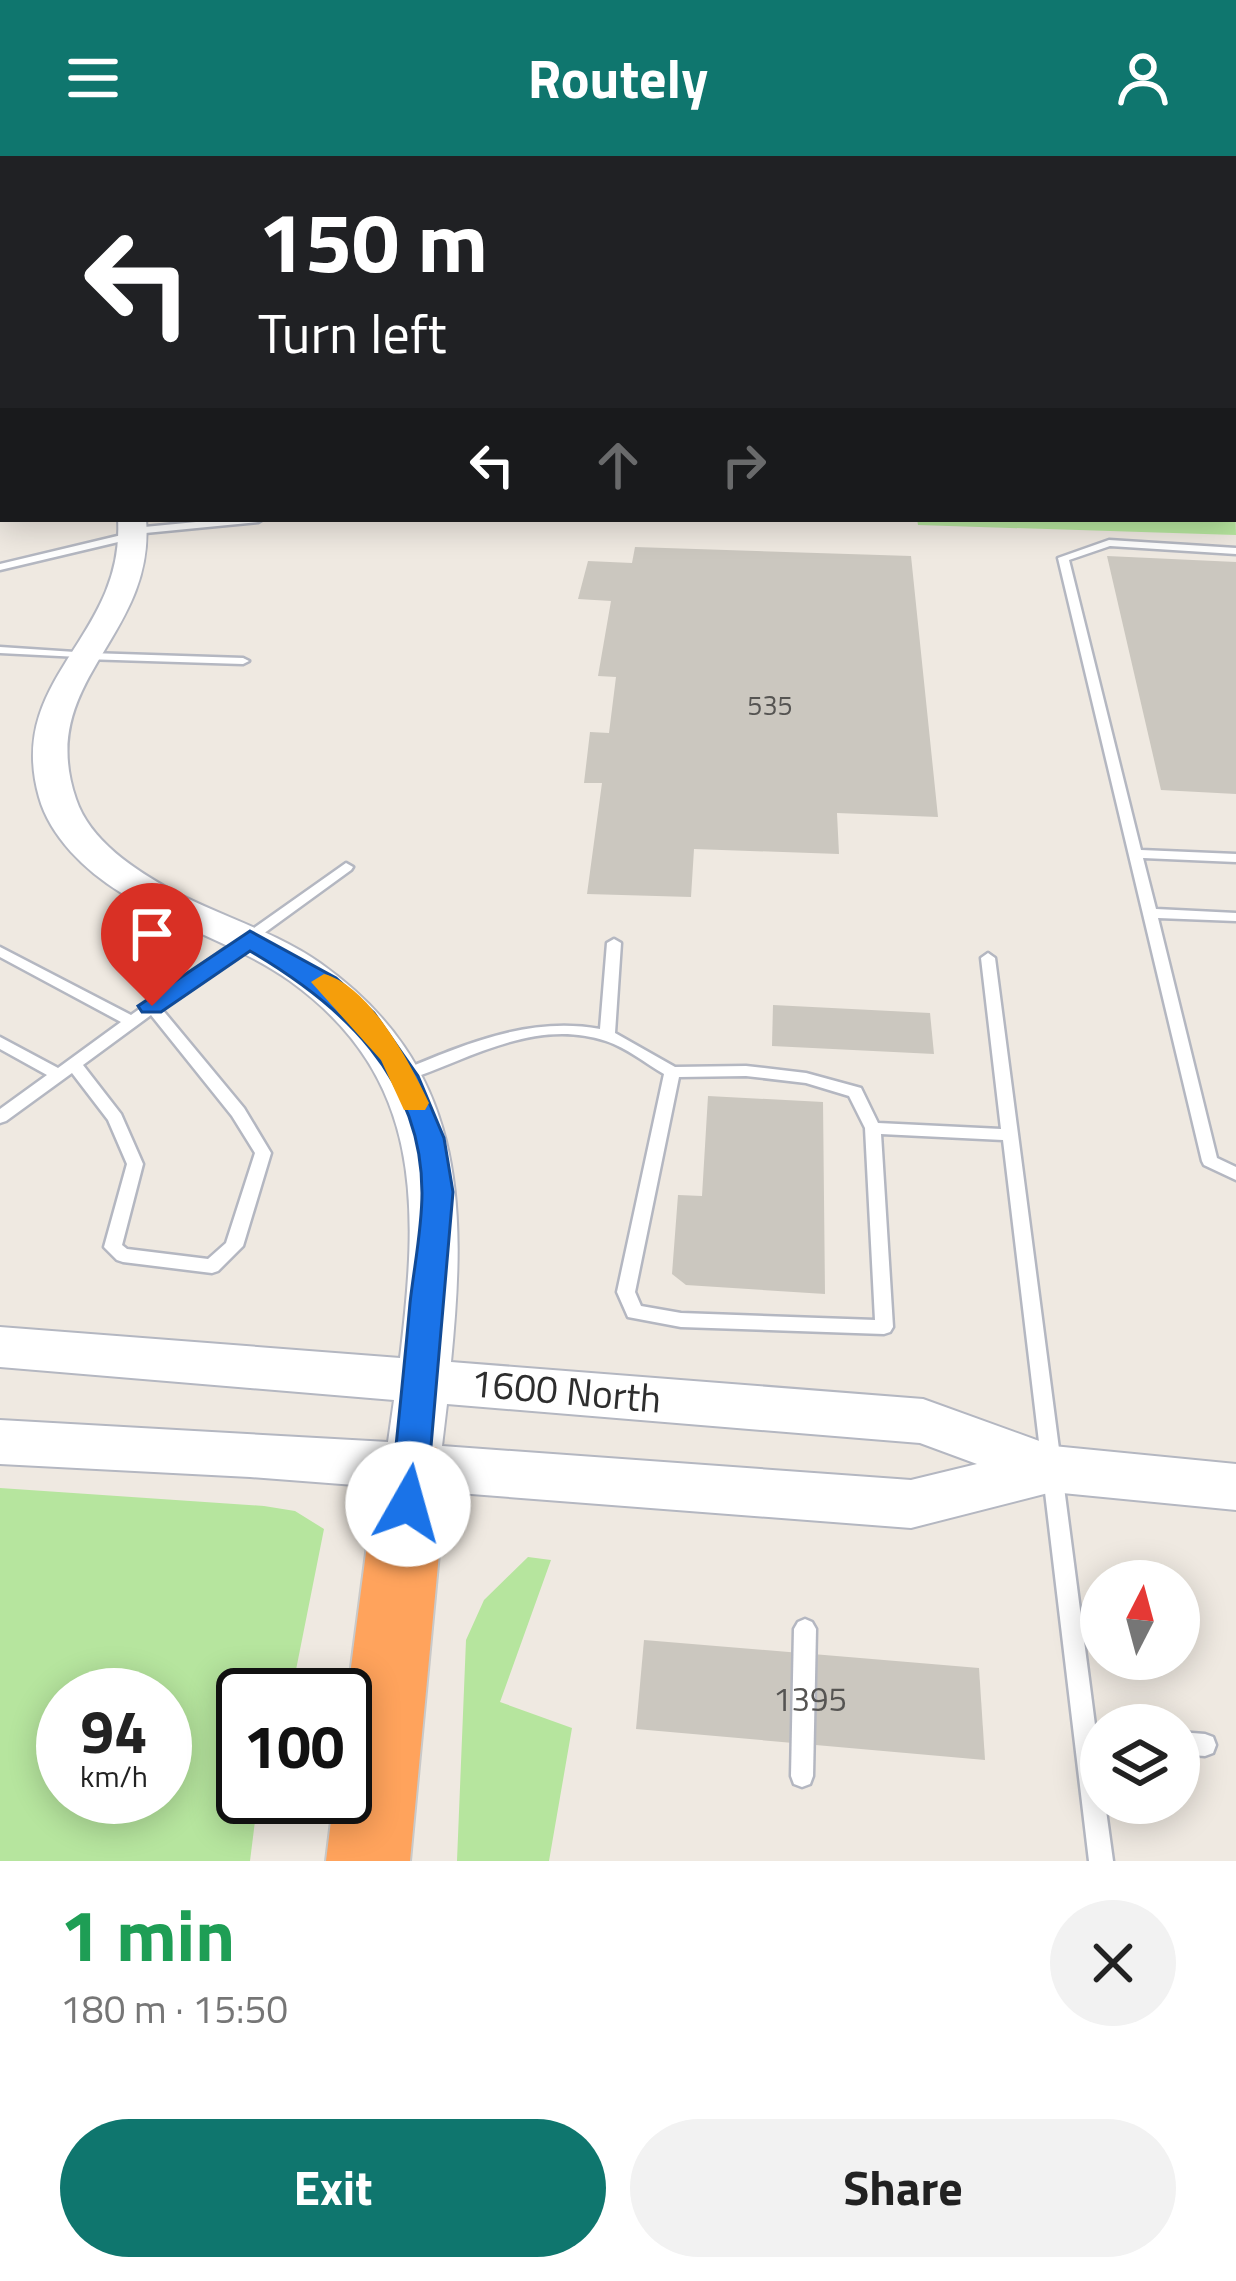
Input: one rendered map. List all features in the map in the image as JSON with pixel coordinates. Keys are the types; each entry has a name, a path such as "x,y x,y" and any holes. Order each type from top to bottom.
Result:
{"highway":[{"path":"368,1861 412,1469"}],"street":[{"path":"134,528 138,561 131,580 60,697 46,752 50,779 71,826 90,849 133,884 250,939 326,984 364,1020 404,1076 429,1138 437,1192 412,1469"},
{"name":"1600 North","path":"0,1347 923,1420 1052,1469 1236,1486"},
{"name":"1600 North","path":"0,1442 911,1504 1052,1469"}],"lane":[{"path":"0,567 134,528 216,522"},
{"path":"1236,551 1109,543 1063,558 1210,1161 1236,1174"},
{"path":"0,650 243,661"},
{"path":"1135,854 1236,858"},
{"path":"0,1117 346,866"},
{"path":"1150,913 1236,917"},
{"path":"607,1035 614,944"},
{"path":"0,951 131,1021"},
{"path":"988,958 1052,1469 1090,1704"},
{"path":"0,1042 67,1069 115,1118 134,1164 112,1246 123,1255 212,1266 234,1246 263,1153 238,1112 152,1006"},
{"path":"404,1076 492,1039 559,1031 607,1035 672,1072 746,1071 854,1092 873,1128 884,1327 681,1320 634,1312 626,1292 672,1072"},
{"path":"873,1128 1010,1135"},
{"path":"802,1776 805,1630"},
{"path":"1200,1745 1205,1745"},
{"path":"1100,1824 1102,1861"}],"green space":[{"path":"1236,522 1236,535 918,525"},
{"path":"0,1488 264,1506 295,1511 324,1529 296,1668 216,1668 216,1824 255,1824 250,1861 0,1861"},
{"path":"528,1557 551,1560 500,1702 572,1728 549,1861 457,1861 466,1640 484,1600"}],"building":[{"path":"635,547 911,556 938,817 837,813 839,854 694,849 691,897 587,894 602,783 584,783 590,732 609,733 616,677 598,676 611,601 578,599 588,561 632,563"},
{"path":"1107,556 1236,562 1236,794 1161,790"},
{"path":"773,1005 930,1013 934,1054 772,1046"},
{"path":"708,1096 823,1102 825,1294 686,1285 672,1274 678,1195 702,1196"},
{"path":"644,1640 979,1668 985,1760 636,1729"}],"slow traffic":[{"path":"324,982 364,1020 393,1057 415,1103"}],"route":[{"path":"152,1006 250,939 326,984 364,1020 404,1076 429,1138 437,1192 408,1504"}]}
